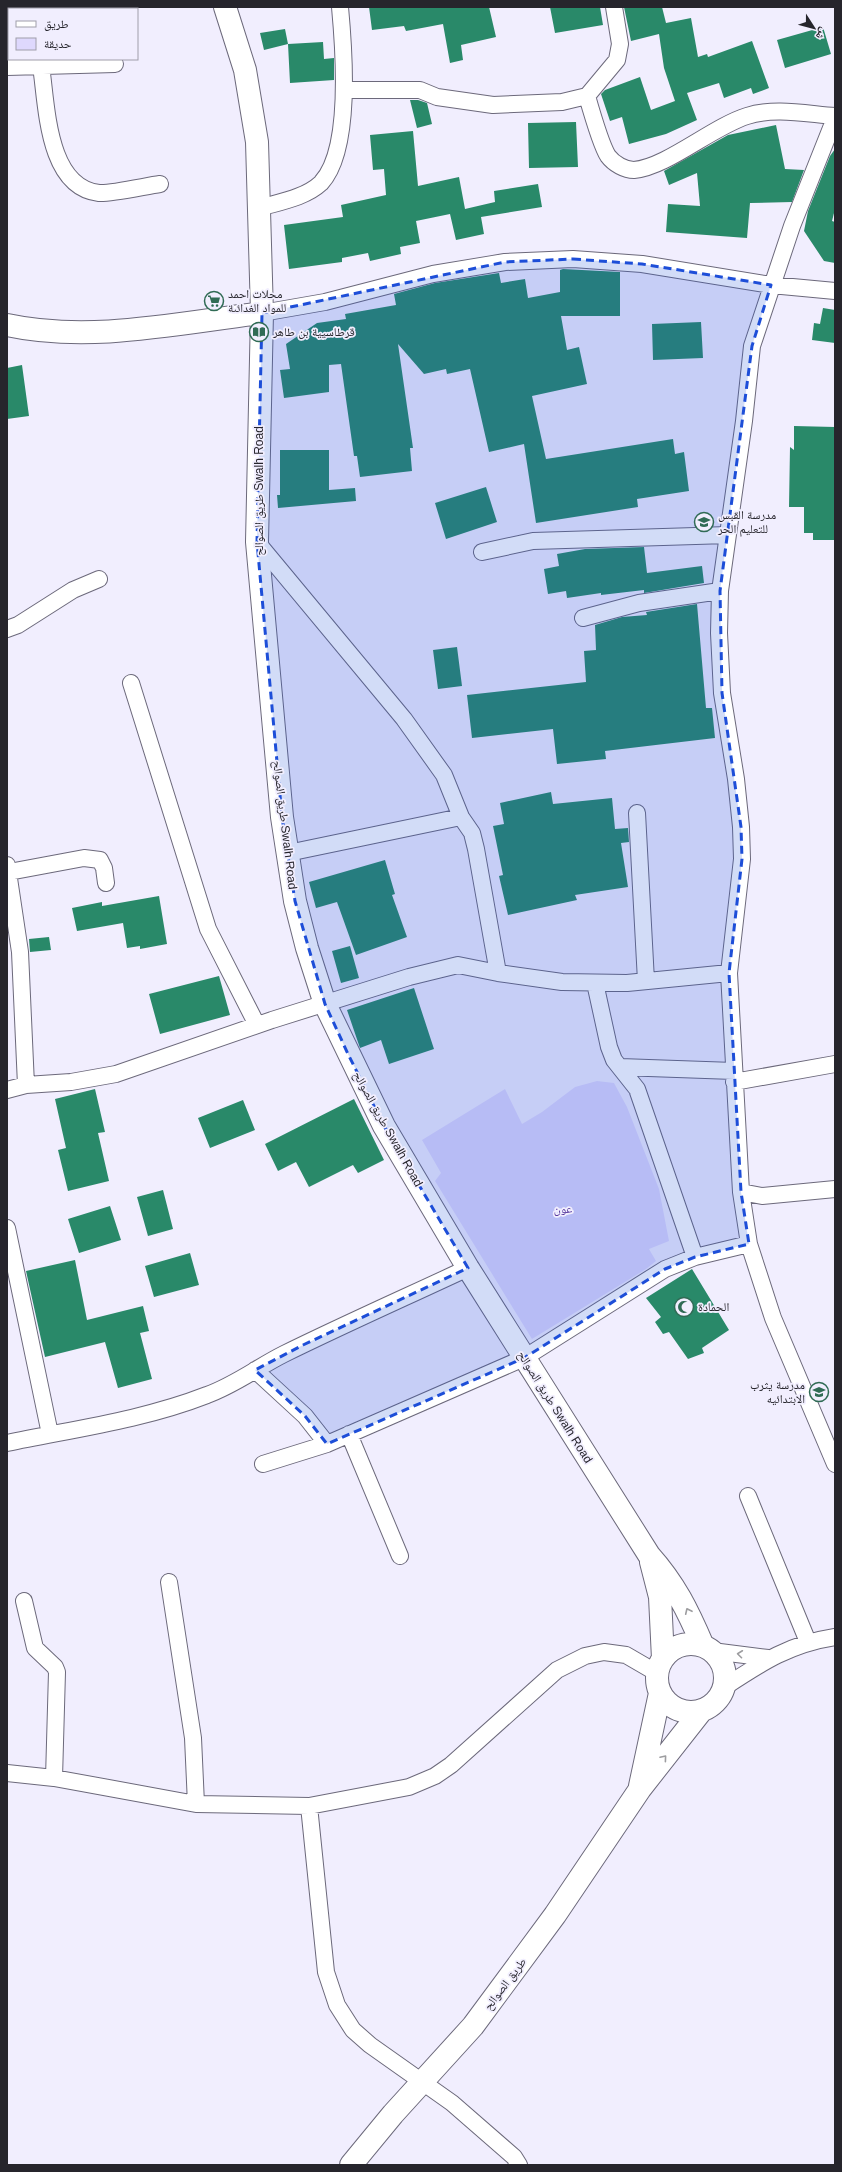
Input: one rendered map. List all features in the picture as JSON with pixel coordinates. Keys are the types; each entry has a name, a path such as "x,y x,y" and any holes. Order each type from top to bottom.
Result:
{"street":[{"name":"طريق الصوالح Swalh Road","path":"225,7 245,70 257,142 262,313 257,542 281,809 295,901 325,1004 384,1126 468,1268 649,1555"},
{"path":"259,208 305,194 320,183 328,173 334,160 345,90 340,7"},
{"path":"345,90 420,90 437,97 493,105 562,102 587,96 617,60 620,44 614,7"},
{"path":"7,67 114,64"},
{"path":"41,66 54,152 67,177 81,187 100,193 160,184"},
{"path":"587,96 608,156 619,167 634,170 652,165 718,128 748,115 774,112 835,117 771,285 752,346 744,421 720,592 719,633 722,693 736,779 741,833 742,859 729,973 741,1192 750,1244 773,1318 835,1464"},
{"path":"7,325 65,332 112,331 262,313 325,302 433,274 505,262 573,258 642,264 771,285 835,291"},
{"path":"482,552 533,541 728,535"},
{"path":"257,542 404,719 444,775 461,817 472,833 498,974"},
{"path":"7,629 18,625 73,590 99,579"},
{"path":"584,618 639,603 720,592"},
{"path":"131,683 208,929 257,1025"},
{"path":"637,813 646,982"},
{"path":"288,853 461,817"},
{"path":"26,1085 20,952 8,868 84,858 100,860 104,868 106,883"},
{"path":"7,1090 26,1085 71,1082 116,1074 257,1025 409,977 458,965 498,974 562,982 595,983 646,982 729,973"},
{"path":"595,983 609,1047 614,1060 637,1089 695,1257"},
{"path":"620,1067 734,1076 835,1064"},
{"path":"741,1192 762,1196 835,1189"},
{"path":"7,1228 50,1434"},
{"path":"263,1464 327,1444 524,1358 665,1269 695,1257 750,1244"},
{"path":"7,1443 97,1426 212,1393 236,1382 255,1370 303,1345 468,1268"},
{"path":"255,1370 305,1416 327,1444"},
{"path":"349,1434 400,1556"},
{"path":"748,1496 808,1642"},
{"path":"649,1555 667,1576 680,1596 707,1649 719,1658 725,1678 723,1688 718,1698 702,1710 692,1712 673,1708 665,1701 660,1675 670,1651 681,1645 692,1644 707,1649 768,1658"},
{"path":"640,1789 660,1675 660,1597 649,1555"},
{"path":"169,1582 193,1738 196,1804"},
{"path":"24,1601 35,1648 55,1667 58,1672 54,1778"},
{"path":"723,1688 768,1658 808,1642 835,1637"},
{"path":"7,1773 54,1778 196,1804 309,1806 352,1800 409,1787 435,1776 451,1765 557,1670 585,1656 604,1652 626,1655 660,1675"},
{"name":"طريق الصوالح","path":"351,2165 393,2114 425,2081 473,2026 516,1970 640,1789 702,1710"},
{"path":"309,1806 326,1972 337,2005 353,2030 425,2081 485,2131 514,2158 519,2165"}],"highlighted area":[{"path":"573,259 642,264 771,285 752,346 720,591 722,693 741,827 742,859 729,973 741,1192 749,1244 695,1257 665,1269 524,1358 327,1444 305,1416 255,1370 303,1345 468,1268 384,1126 348,1054 325,1004 295,901 282,817 257,542 262,313 505,262"}],"green space":[{"name":"عون","path":"597,1081 614,1083 627,1107 659,1189 669,1241 649,1249 656,1261 646,1269 532,1339 435,1181 441,1173 422,1140 505,1089 522,1124 542,1112 575,1087"}],"building":[{"path":"369,7 489,7 496,37 461,45 463,60 450,63 443,24 406,31 404,26 372,30"},
{"path":"550,7 600,7 603,25 555,33"},
{"path":"624,7 662,7 666,23 691,18 698,57 707,54 708,57 752,41 769,88 753,94 751,88 724,98 719,83 687,93 697,120 666,134 629,144 622,117 610,121 601,94 605,90 640,77 651,110 675,101 664,68 659,34 631,41"},
{"path":"823,27 831,54 785,68 777,40"},
{"path":"285,29 288,44 264,50 260,33"},
{"path":"323,42 324,59 334,58 334,80 290,83 288,44"},
{"path":"410,100 418,100 427,103 432,124 417,128"},
{"path":"576,122 578,167 529,168 528,123"},
{"path":"776,125 785,169 804,170 792,202 750,203 747,238 666,232 668,204 700,206 697,173 669,185 664,171 728,135"},
{"path":"413,131 418,186 459,177 465,209 495,202 494,191 538,184 542,207 481,217 484,234 456,240 450,214 416,221 420,243 400,247 401,254 370,261 368,253 342,258 342,262 289,269 284,225 343,217 341,205 386,195 384,169 373,170 370,135"},
{"path":"835,149 835,209 832,221 835,222 835,263 824,261 804,231 808,211 830,156"},
{"path":"560,270 620,272 620,316 561,316 567,350 579,347 587,384 532,396 546,459 673,439 675,454 684,452 689,491 637,499 638,507 536,523 524,444 489,452 470,369 447,374 446,369 424,374 398,344 413,448 410,448 412,471 360,477 357,456 354,456 341,364 329,365 329,392 284,398 280,370 290,369 286,344 317,323 346,319 345,314 396,305 394,294 435,283 499,273 501,283 525,279 528,298 560,292"},
{"path":"823,308 835,310 835,343 812,340 814,323 820,324"},
{"path":"701,322 703,358 653,360 652,324"},
{"path":"22,365 29,416 7,419 7,368"},
{"path":"794,426 835,427 835,540 813,540 813,533 804,533 804,507 789,507 790,447 794,450"},
{"path":"280,450 329,450 329,490 355,488 356,501 278,508 277,495 280,495"},
{"path":"486,487 497,522 446,539 435,503"},
{"path":"644,547 647,573 702,566 704,583 644,593 644,590 601,595 601,593 567,598 566,591 548,594 544,569 559,566 557,554 585,549"},
{"path":"697,604 706,708 712,708 715,738 605,751 606,759 557,764 553,729 472,738 467,695 586,682 584,651 596,650 595,625 622,617 647,615 646,612"},
{"path":"457,647 462,686 438,689 433,650"},
{"path":"551,792 553,804 612,798 615,829 628,828 629,842 621,843 628,887 575,895 577,900 508,915 499,876 503,875 493,826 504,824 500,803"},
{"path":"385,860 395,894 392,895 407,937 356,955 337,902 316,908 309,882"},
{"path":"159,896 167,944 140,949 140,946 127,948 123,923 77,931 72,908 102,902 102,906"},
{"path":"49,937 51,950 30,952 29,939"},
{"path":"350,946 359,978 341,983 332,951"},
{"path":"219,976 230,1015 160,1034 149,994"},
{"path":"414,988 434,1049 389,1064 381,1040 360,1048 347,1010"},
{"path":"95,1089 105,1132 98,1133 109,1181 68,1191 58,1150 66,1148 55,1099"},
{"path":"354,1099 384,1160 358,1173 353,1165 309,1187 296,1162 278,1171 265,1144"},
{"path":"243,1100 255,1130 210,1148 198,1118"},
{"path":"163,1190 173,1229 148,1236 137,1197"},
{"path":"110,1206 121,1240 79,1253 68,1219"},
{"path":"190,1253 199,1285 154,1297 145,1266"},
{"path":"75,1260 87,1320 143,1306 149,1331 140,1333 152,1379 118,1388 105,1342 45,1357 26,1271"},
{"name":"الحمادة","path":"692,1269 729,1330 702,1348 704,1353 688,1359 669,1332 663,1334 655,1322 661,1317 646,1298"}],"place":[{"name":"محلات احمد للمواد الغدائىة","path":"214,301"},
{"name":"قرطاسيية بن طاهر","path":"259,332"},
{"name":"مدرسة القبس للتعليم الحر","path":"704,522"},
{"name":"الحمادة","path":"684,1307"},
{"name":"مدرسة يثرب الابتدائيه","path":"819,1392"}]}
